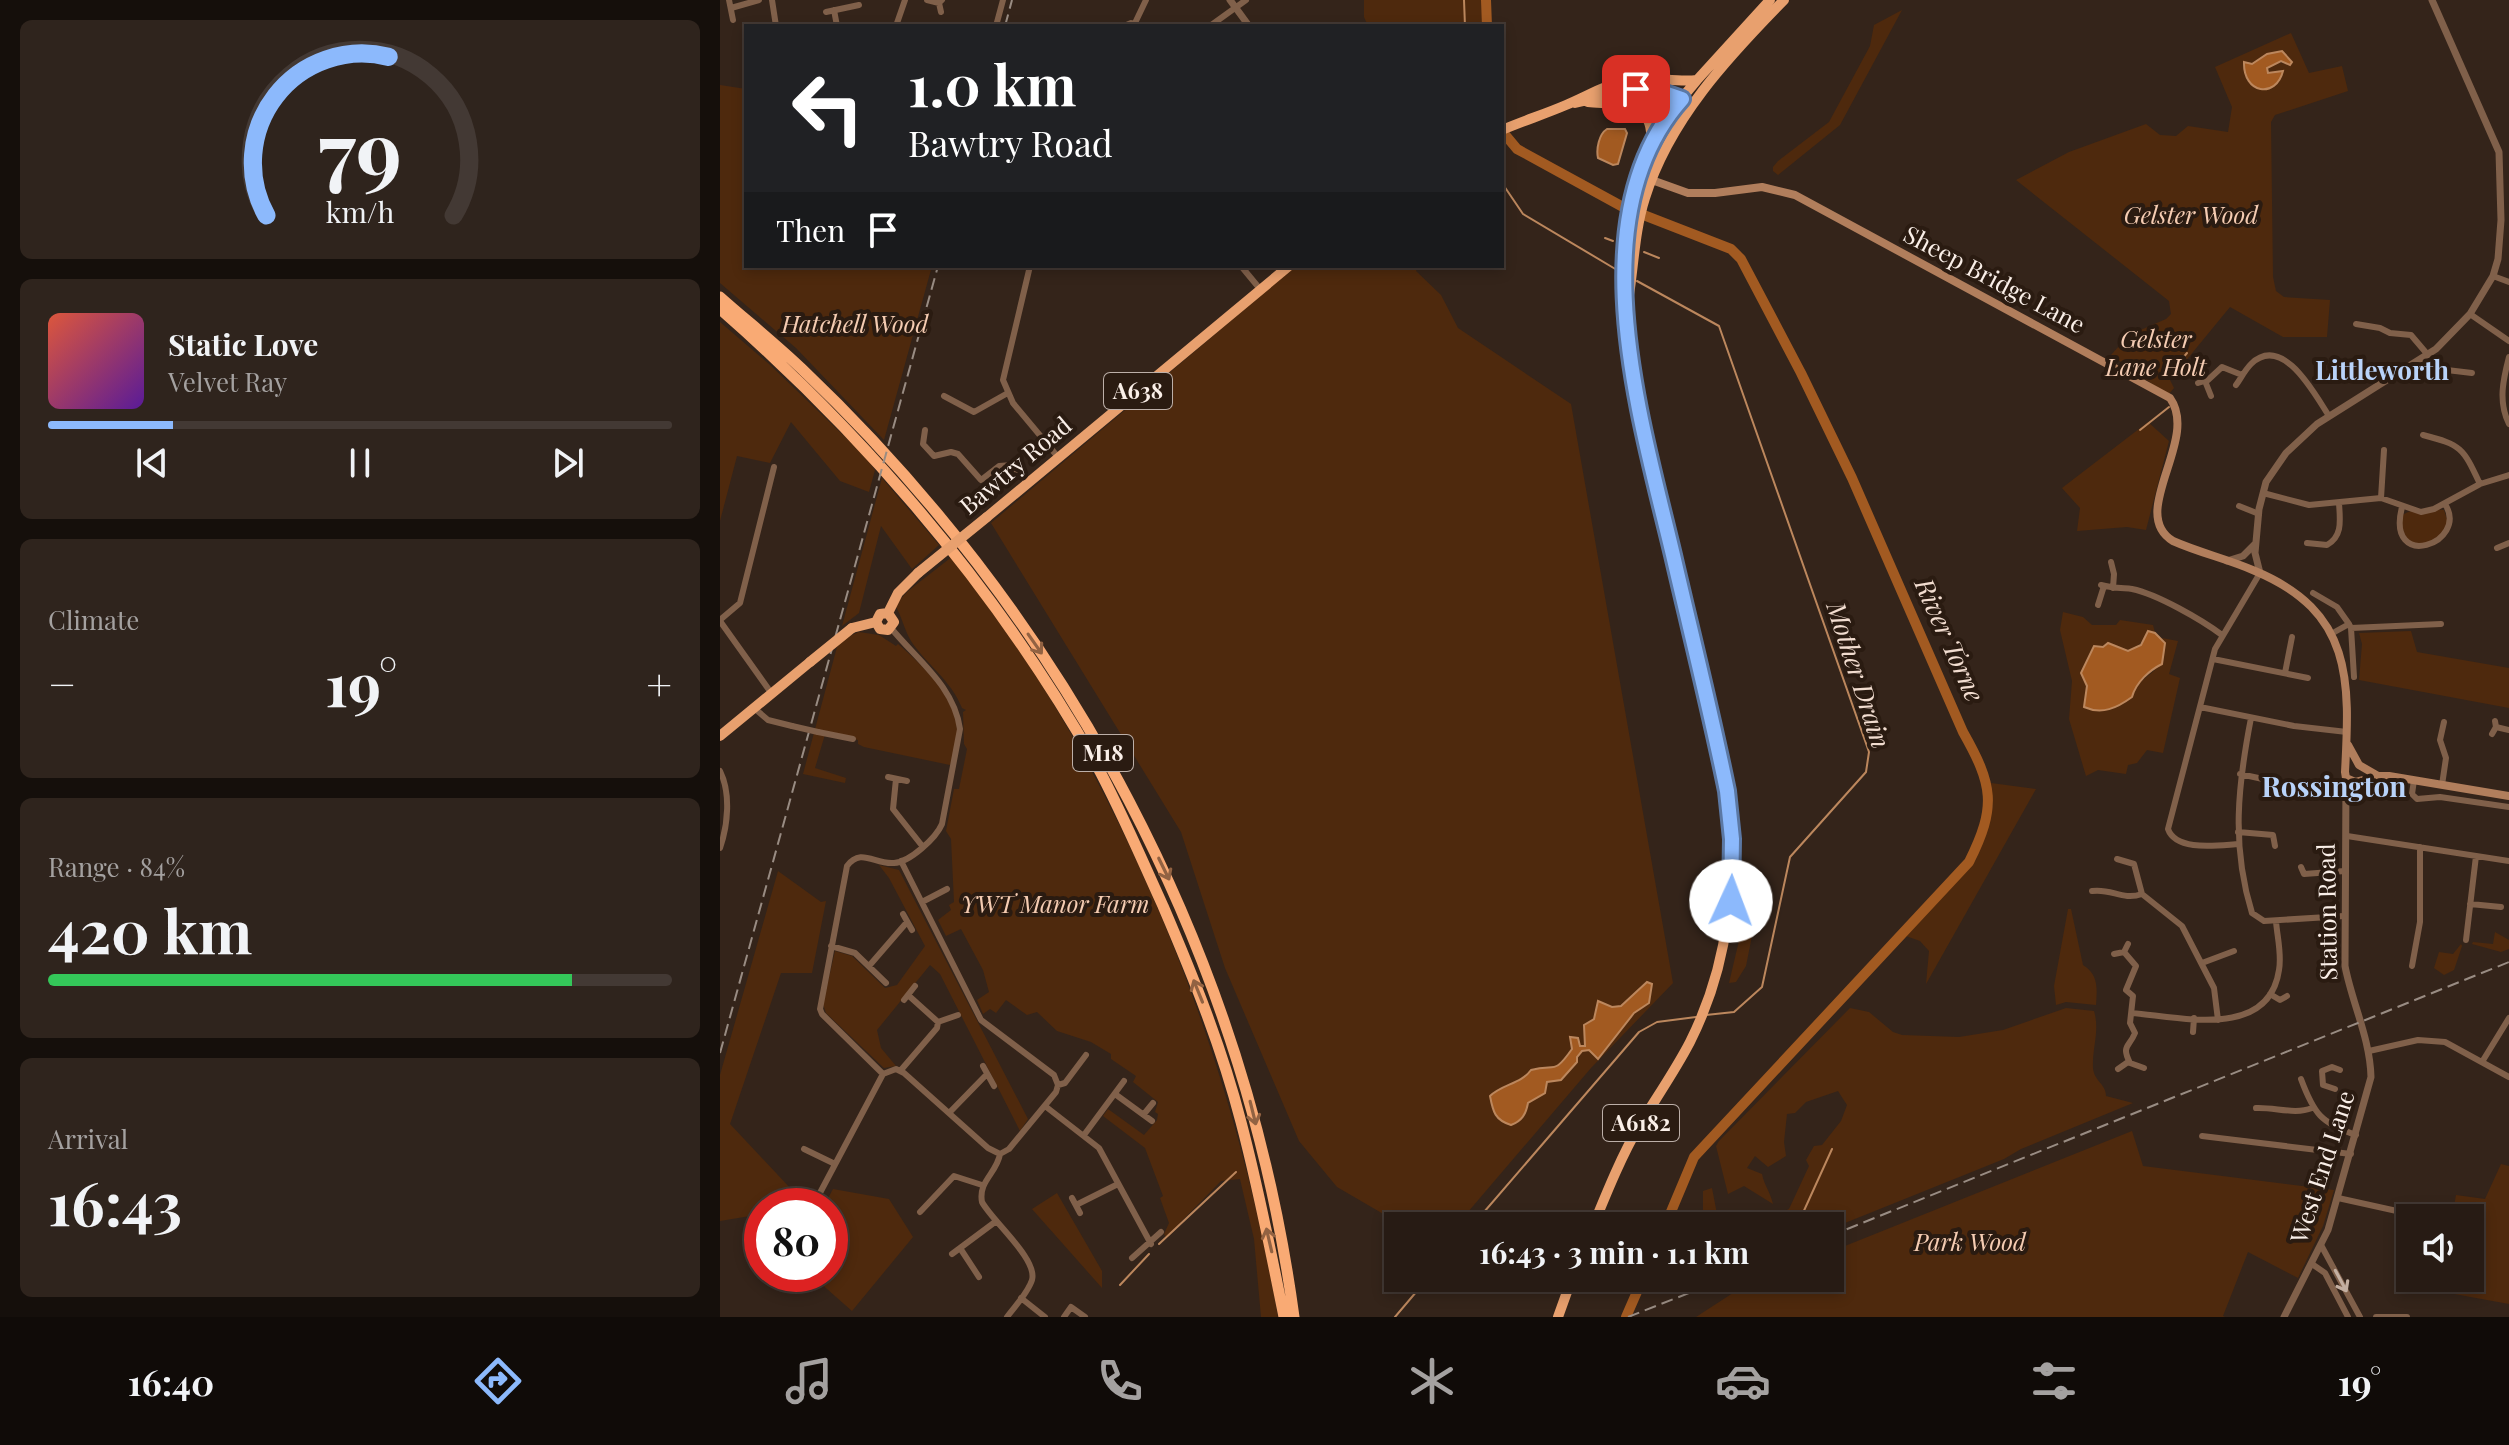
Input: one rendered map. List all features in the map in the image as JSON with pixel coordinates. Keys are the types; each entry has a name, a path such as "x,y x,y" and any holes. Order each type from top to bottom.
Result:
{"highway":[{"name":"A6182","path":"1646,178 1672,137 1697,80 1770,0"},
{"name":"A6182","path":"1599,1212 1637,1129 1679,1062 1705,1008 1722,955 1729,920 1732,839 1727,791 1632,374 1626,316 1633,226 1646,178 1651,142 1687,99 1784,0"},
{"path":"1506,128 1569,104 1587,93 1632,79 1697,80"},
{"path":"1671,81 1687,99"},
{"path":"1569,104 1636,89 1653,89 1687,99"},
{"path":"1585,102 1632,107 1645,113 1651,124 1651,142"},
{"name":"Bawtry Road","path":"720,736 852,628 876,622 880,614 888,613 898,593 918,573 1286,268"},
{"name":"M18","path":"720,297 802,368 872,440 937,515 991,581 1057,676 1097,742 1168,878 1211,978 1250,1101 1287,1264 1294,1317"},
{"name":"M18","path":"720,309 835,416 919,508 982,586 1095,763 1136,847 1204,1007 1241,1120 1284,1317"},
{"path":"876,622 882,630 891,628 894,619 888,613"},
{"path":"1558,1317 1567,1292"}],"main road":[{"name":"Sheep Bridge Lane","path":"1646,178 1688,193 1762,187 1795,195 2170,398 2177,411 2179,427 2159,499 2159,525 2173,541 2260,573 2301,598 2318,614 2331,634 2346,677 2346,775"},
{"name":"Sheep Bridge Lane","path":"2347,736 2360,766"},
{"path":"2378,776 2360,766 2350,765 2346,775 2352,782 2378,776 2509,796"},
{"path":"2360,766 2364,772 2360,780"}],"street":[{"path":"733,20 730,4 759,0"},
{"path":"772,0 776,24"},
{"path":"825,0 836,24"},
{"path":"897,24 905,0"},
{"path":"927,0 941,2 941,12"},
{"path":"997,24 1003,0"},
{"path":"1137,24 1146,0"},
{"path":"1212,24 1232,4 1246,0"},
{"path":"2239,844 2190,843 2174,839 2169,833 2169,824 2213,659 2222,635 2260,573 2255,560 2255,542 2263,493 2270,475 2307,431 2428,355 2470,314 2493,276 2498,259 2502,179 2499,152 2432,0"},
{"path":"1232,4 1247,24"},
{"path":"829,11 859,5"},
{"path":"1030,268 1003,375 1006,394 1058,457"},
{"path":"1243,268 1260,289"},
{"path":"2493,276 2509,282"},
{"path":"2470,314 2509,341"},
{"path":"2356,324 2411,335 2428,355"},
{"path":"2390,343 2391,333"},
{"path":"2236,385 2258,359 2273,356 2282,359 2300,373 2329,416"},
{"path":"2509,357 2502,397 2509,424"},
{"path":"2420,361 2430,368 2472,373"},
{"path":"2211,396 2202,382 2222,367 2242,375"},
{"path":"944,396 974,412 1006,394"},
{"path":"925,430 922,442 934,456 951,452 958,454 981,480 999,466 1012,465 1028,483"},
{"path":"2423,435 2450,442 2462,450 2480,484"},
{"path":"2381,498 2384,450"},
{"path":"772,694 720,621 740,603 774,467"},
{"path":"2263,493 2299,503 2339,503 2381,498 2421,512 2445,504 2480,484 2508,478"},
{"path":"2311,541 2327,545 2336,538 2340,526 2339,503"},
{"path":"2402,507 2398,526 2403,539 2425,546 2438,540 2447,530 2450,519 2445,504"},
{"path":"2239,506 2259,514"},
{"path":"2227,561 2243,556 2255,542"},
{"path":"2111,562 2114,568 2113,588"},
{"path":"2098,605 2103,585 2132,589 2203,621 2222,635"},
{"path":"2313,593 2337,607 2350,626 2354,677"},
{"path":"2331,634 2350,626 2441,624"},
{"path":"883,1074 822,1014 820,1004 847,866 859,856 888,863 901,861 935,837 942,824 957,760 960,729 951,698 891,628"},
{"path":"2285,673 2292,637"},
{"path":"2213,659 2308,678"},
{"path":"2200,707 2347,736"},
{"path":"754,708 768,720 853,739"},
{"path":"2251,718 2240,774 2238,832 2249,903 2255,917 2276,921 2344,916"},
{"path":"2442,785 2446,758 2440,740 2444,722"},
{"path":"2495,727 2509,730"},
{"path":"720,771 726,784 725,829 720,848"},
{"path":"2240,774 2281,783"},
{"name":"Station Road","path":"2346,775 2345,966 2350,995 2361,1023"},
{"path":"907,781 892,778 893,809 923,847"},
{"path":"2347,798 2360,780"},
{"path":"2414,780 2412,794 2417,799 2440,797 2509,807"},
{"path":"2238,832 2273,835 2275,846"},
{"path":"2347,836 2509,861"},
{"path":"2412,966 2420,922 2420,847"},
{"path":"2466,940 2476,856"},
{"path":"2117,859 2134,864 2142,894 2155,907 2179,921 2217,995 2218,1020"},
{"path":"901,861 981,1020 1054,1075 1058,1085"},
{"path":"2298,883 2302,870 2345,871"},
{"path":"2096,888 2126,898 2142,894"},
{"path":"922,902 947,889"},
{"path":"2470,904 2501,907"},
{"path":"903,914 912,930"},
{"path":"2132,1013 2218,1020 2248,1014 2270,994 2279,970 2276,921"},
{"path":"869,966 907,922"},
{"path":"2124,952 2128,944"},
{"path":"831,946 855,953 886,983"},
{"path":"2114,954 2124,952"},
{"path":"2124,952 2136,966 2126,989 2133,996 2130,1023 2135,1033 2125,1047 2128,1062"},
{"path":"2202,963 2230,955"},
{"path":"915,986 906,997 938,1022"},
{"path":"2270,994 2280,1000 2287,996"},
{"path":"938,1022 958,1015"},
{"path":"2193,1032 2194,1018"},
{"path":"2482,1062 2509,1018"},
{"path":"901,1070 937,1028 938,1022"},
{"name":"West End Lane","path":"2284,1317 2321,1245 2356,1135 2371,1077 2369,1051 2361,1023"},
{"path":"2369,1051 2418,1040 2435,1040 2455,1046 2509,1077"},
{"path":"1007,1317 1031,1283 1032,1268 982,1202 982,1185 997,1164 1000,1154 1009,1149 1045,1106 1058,1085 1065,1083 1086,1055"},
{"path":"1072,1056 1080,1062"},
{"path":"2128,1062 2144,1068"},
{"path":"2118,1069 2128,1062"},
{"path":"983,1066 994,1086"},
{"path":"2323,1085 2322,1071 2332,1067 2340,1070"},
{"path":"822,1188 883,1074 896,1069 901,1070 988,1148 1000,1154"},
{"path":"949,1113 987,1074"},
{"path":"2301,1079 2312,1108 2324,1121 2356,1135"},
{"path":"1084,1135 1124,1081"},
{"path":"2306,1092 2323,1085 2335,1089"},
{"path":"1115,1094 1152,1121"},
{"path":"2258,1097 2259,1108 2276,1107 2299,1112 2312,1108"},
{"path":"1144,1114 1153,1103"},
{"path":"1045,1106 1099,1148 1151,1244"},
{"path":"2202,1136 2351,1154"},
{"path":"804,1149 835,1164"},
{"path":"920,1212 954,1176 982,1185"},
{"path":"1076,1205 1118,1184"},
{"path":"1072,1198 1080,1213"},
{"path":"2338,1198 2396,1211"},
{"path":"952,1254 995,1222"},
{"path":"1132,1258 1161,1232"},
{"path":"2321,1245 2360,1317"},
{"path":"960,1248 979,1277"},
{"path":"2312,1264 2325,1273 2348,1317"},
{"path":"1021,1298 1045,1317"},
{"path":"1064,1317 1071,1307 1085,1317"},
{"path":"2376,1317 2407,1317"}],"green space":[{"path":"1364,0 1481,0 1483,24 1367,24"},
{"path":"1902,10 1840,125 1778,175 1773,167 1778,161 1829,122 1870,46 1874,25"},
{"name":"Gelster Wood","path":"2291,33 2309,73 2342,66 2348,91 2275,115 2271,122 2273,277 2276,291 2284,297 2330,300 2327,337 2283,337 2230,307 2170,380 2174,388 2168,395 2111,355 2129,335 2166,319 2171,314 2169,301 2016,180 2069,152 2146,124 2160,135 2176,136 2188,126 2228,132 2232,107 2215,67","holes":["2267,54 2290,65 2272,64 2266,68 2268,73 2282,71 2247,81 2245,62 2252,64"]},
{"name":"Hatchell Wood","path":"720,85 744,89 744,268 931,268 884,440 796,348 720,283"},
{"path":"1294,268 1417,268 1416,271 1441,295 1458,328 1571,404 1673,983 1591,1068 1468,1212 1384,1214 1337,1187 1299,1141 1225,968 1181,832 991,523"},
{"path":"720,322 769,364 865,456 875,470 869,492 840,481 791,422 770,463 737,456 720,521"},
{"path":"2148,422 2169,441 2146,530 2127,527 2077,531 2080,508 2062,488"},
{"path":"882,478 939,545 912,569 881,526 859,613 842,626"},
{"path":"2444,510 2449,525 2431,544 2408,543 2399,519 2402,515 2410,511"},
{"name":"YWT Manor Farm","path":"953,556 1014,641 1069,730 1118,822 1161,917 1199,1014 1231,1113 1257,1214 1278,1317 1261,1317 1254,1239 1240,1179 1221,1181 1166,1237 1164,1234 1169,1223 1160,1198 1163,1196 1145,1148 1103,1116 1108,1109 1144,1135 1157,1120 1158,1114 1155,1112 1158,1102 1133,1082 1136,1076 1111,1059 1111,1054 1091,1042 1057,1031 1037,1012 1027,1015 1006,1000 996,1013 990,1009 983,1014 977,1000 989,992 983,970 961,929 946,936 938,920 951,910 949,905 954,902 951,839 946,831 954,789 959,789 967,749 964,744 963,712 966,710 911,641 895,605"},
{"path":"2063,612 2083,617 2092,625 2116,625 2120,620 2153,625 2155,633 2148,631 2137,647 2130,649 2091,650 2091,657 2081,673 2087,686 2084,707 2134,687 2155,670 2165,643 2162,638 2178,641 2169,674 2180,678 2163,753 2147,750 2137,763 2128,765 2126,774 2098,770 2086,776 2069,719 2072,681 2060,630"},
{"path":"2411,631 2417,652 2509,668 2509,708 2359,680 2362,644 2359,633"},
{"path":"859,632 879,635 896,646 898,644 936,683 954,714 957,730 950,765 864,747 858,744 858,740 826,731 815,768 846,778 845,783 803,774 837,647 845,638"},
{"path":"1991,783 2036,789 1926,984 1929,951 1920,941 1903,935 1976,860 1993,806"},
{"path":"879,865 899,870 1028,1119 1020,1131 940,974 930,965 877,1030 881,1048 896,1066 884,1068 826,1013 823,1004 835,951 852,956 885,988 897,985 925,946"},
{"path":"778,871 821,902 826,901 812,973 781,973 730,1124 790,1188 744,1188 744,1217 720,1221 720,1075"},
{"path":"1749,898 1759,901 1746,966 1736,982 1729,983"},
{"path":"2068,909 2071,909 2083,965 2092,973 2096,983 2096,1005 2066,1002 2056,1005 2054,986"},
{"path":"2495,932 2509,940 2509,949 2501,952 2472,944 2493,944"},
{"path":"2461,944 2454,970 2444,975 2434,968 2439,952 2453,954"},
{"path":"1850,1008 1869,1012 1893,1032 1902,1035 1959,1037 2003,1030 2066,1008 2094,1011 2095,1076 2106,1096 2133,1103 1844,1223 1844,1212 1782,1212 1789,1209 1809,1166 1806,1160 1814,1146 1822,1145 1841,1121 1847,1105 1838,1091 1806,1102 1795,1113 1787,1114 1786,1156 1768,1167 1755,1156 1747,1168 1762,1174 1773,1204 1744,1186 1728,1194 1716,1146"},
{"name":"Park Wood","path":"2132,1131 2143,1166 2334,1190 2323,1226 2298,1278 2248,1252 2225,1317 1696,1317 1734,1292 1844,1292 1844,1246"},
{"path":"2501,1164 2509,1166 2509,1304 2443,1292 2484,1292 2484,1204 2454,1204 2456,1195 2485,1199"},
{"path":"1712,1188 1717,1212 1703,1212 1703,1191"},
{"path":"848,1192 889,1199 913,1237 852,1311 830,1292 848,1292"},
{"path":"1057,1193 1102,1271 1102,1288 1032,1209"}],"shaded area":[{"path":"2282,51 2292,62 2290,65 2281,61 2267,68 2268,73 2283,71 2279,80 2267,89 2254,86 2245,73 2244,62 2252,64 2267,54"},
{"path":"1607,129 1625,129 1627,133 1618,164 1598,158 1599,142"},
{"path":"2148,631 2155,633 2165,643 2162,664 2144,677 2132,697 2121,704 2103,710 2084,707 2087,686 2081,673 2094,646 2103,647 2108,643 2128,651 2141,645"},
{"path":"1647,982 1652,984 1649,1003 1634,1013 1598,1059 1589,1050 1582,1051 1577,1062 1561,1080 1547,1082 1545,1093 1528,1103 1525,1114 1518,1121 1511,1125 1498,1118 1490,1096 1531,1070 1557,1066 1572,1049 1570,1037 1578,1038 1580,1046 1585,1046 1584,1025 1594,1019 1598,1001 1612,1007 1621,1006"}],"waterway":[{"name":"Mother Drain","path":"1464,0 1465,24"},
{"name":"River Torne","path":"1486,0 1487,24"},
{"name":"River Torne","path":"1504,133 1517,149 1623,207 1731,249 1741,259 1852,478 1981,767 1988,796 1984,826 1969,862 1694,1157 1671,1212"},
{"name":"Mother Drain","path":"1504,186 1523,214 1617,270"},
{"path":"1605,238 1613,241"},
{"path":"1644,252 1659,258"},
{"name":"Mother Drain","path":"1637,281 1719,326 1869,752 1866,772 1790,857 1762,987 1734,1012 1706,1015"},
{"path":"2168,376 2187,353"},
{"path":"2140,430 2169,407"},
{"name":"Mother Drain","path":"1484,1212 1639,1032 1657,1022 1696,1017"},
{"path":"1803,1212 1832,1149"},
{"path":"1159,1244 1236,1172"},
{"path":"1120,1285 1149,1254"},
{"name":"Mother Drain","path":"1395,1317 1416,1292"},
{"name":"River Torne","path":"1626,1317 1637,1292"}],"railway":[{"path":"1006,24 1012,0"},
{"path":"720,1053 937,268"},
{"path":"1844,1230 2509,962"},
{"path":"1628,1317 1691,1292"}],"district":[{"name":"Littleworth","path":"2382,371"},
{"name":"Rossington","path":"2334,787"}],"route":[{"path":"1636,89 1653,89 1682,99 1651,142 1635,194 1623,267 1632,374 1727,791 1732,839 1731,901"}],"park label":[{"name":"Gelster Lane Holt","path":"2156,354"}]}
